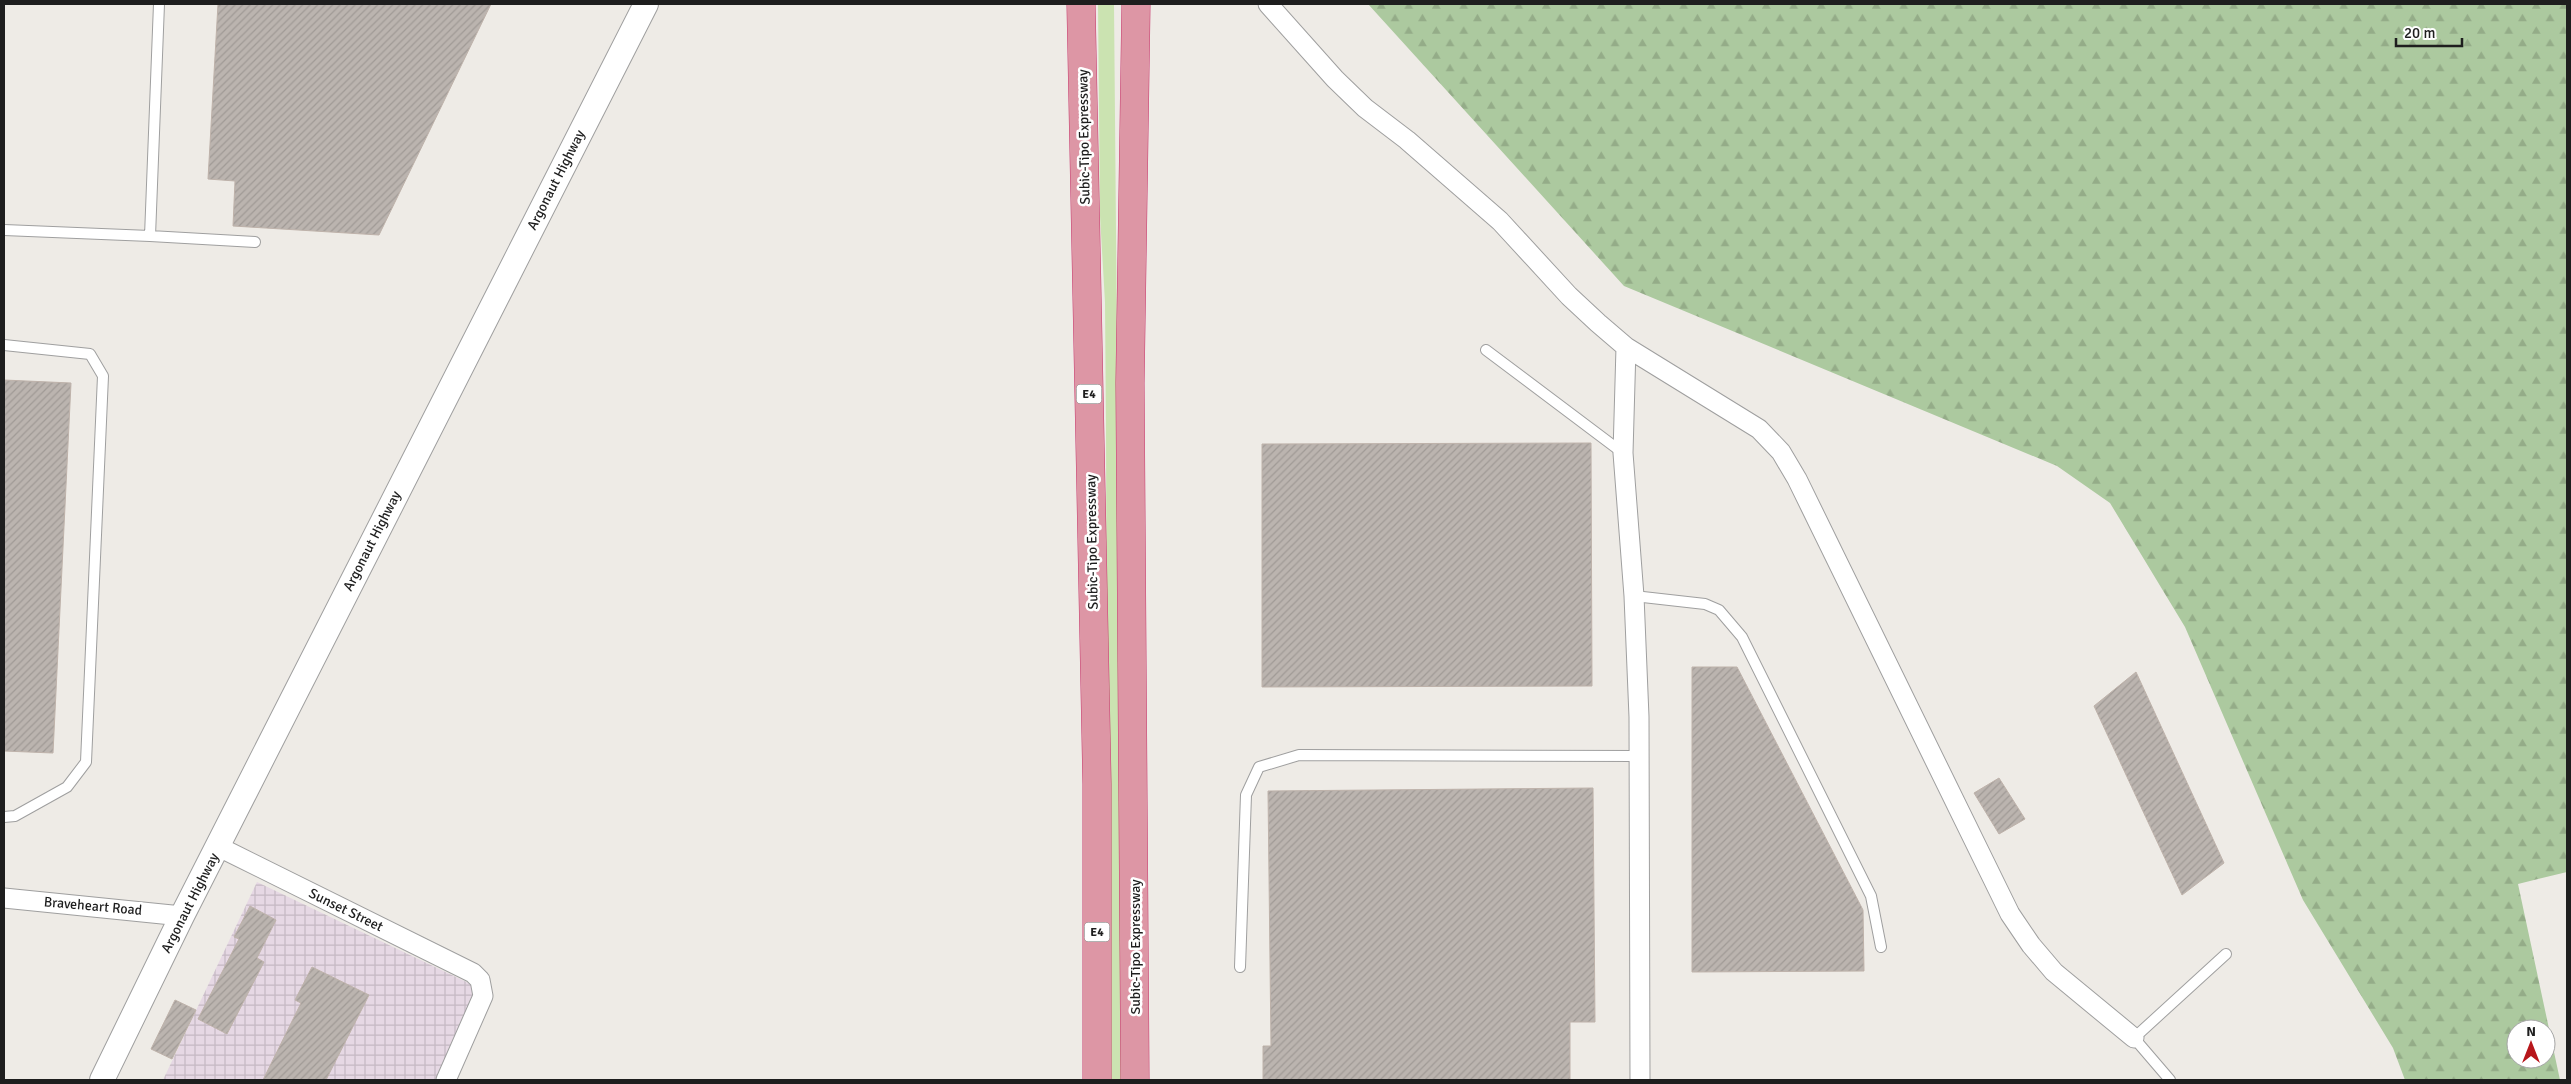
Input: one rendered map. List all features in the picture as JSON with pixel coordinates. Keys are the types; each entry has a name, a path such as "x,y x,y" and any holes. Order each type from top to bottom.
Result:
{"highway":[{"name":"Subic-Tipo Expressway","path":"1081,4 1097,774 1097,1080"},
{"name":"Subic-Tipo Expressway","path":"1135,1080 1130,383 1136,4"}],"street":[{"name":"Argonaut Highway","path":"102,1080 182,916 219,847 646,4"},
{"path":"1268,4 1315,58 1353,96 1441,168 1500,221 1569,296 1626,347 1734,411 1759,429 1781,452 1797,479 2010,914 2031,945 2054,972 2134,1038"},
{"path":"1626,347 1623,453 1634,596 1639,756 1640,1080"},
{"name":"Sunset Street","path":"219,847 473,973 480,980 483,996 446,1080"},
{"name":"Braveheart Road","path":"4,898 182,916"}],"lane":[{"path":"150,236 159,4"},
{"path":"4,230 254,242"},
{"path":"4,345 90,354 102,376 86,762 67,787 15,816 4,817"},
{"path":"1486,350 1623,453"},
{"path":"1634,596 1705,604 1718,610 1742,637 1870,896 1881,947"},
{"path":"1240,967 1246,795 1259,767 1299,754 1639,756"},
{"path":"2170,1080 2134,1038 2226,954"}],"shaded area":[{"path":"257,882 479,988 435,1080 163,1080"}],"green space":[{"path":"1098,4 1114,4 1122,910 1121,1080 1108,1080 1105,302 1100,216"},
{"path":"1368,4 2567,4 2567,872 2518,884 2547,1019 2506,1019 2506,1069 2556,1069 2556,1061 2560,1080 2405,1080 2393,1048 2303,900 2185,627 2110,503 2057,466 1624,286"}],"building":[{"path":"218,4 491,4 379,235 233,226 235,181 208,179"},
{"path":"4,380 71,383 53,753 4,751"},
{"path":"1591,443 1592,686 1262,687 1262,444"},
{"path":"1692,667 1737,667 1863,910 1864,971 1692,972"},
{"path":"2136,672 2224,863 2182,895 2094,706"},
{"path":"1999,778 2025,819 1999,834 1974,793"},
{"path":"1593,788 1595,1022 1570,1022 1570,1080 1263,1080 1263,1046 1271,1046 1268,791"},
{"path":"250,906 276,920 257,958 264,962 227,1034 198,1019 239,939 234,937"},
{"path":"312,967 369,995 326,1080 263,1080 301,1003 295,1000"},
{"path":"175,1000 196,1010 172,1059 151,1049"}]}
